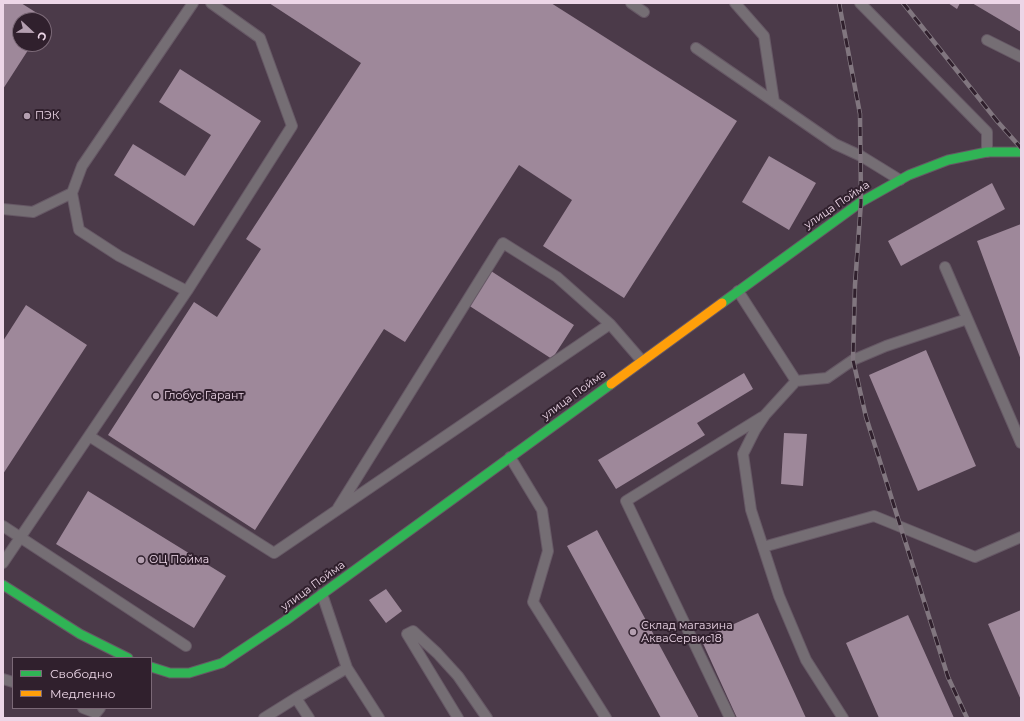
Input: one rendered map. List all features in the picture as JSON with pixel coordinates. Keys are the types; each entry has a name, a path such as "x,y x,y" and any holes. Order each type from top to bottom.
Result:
{"street":[{"name":"улица Пойма","path":"152,667 170,673 189,673 222,663 322,594 861,202 900,180 948,160 987,152 1021,152"},
{"path":"3,585 80,634 126,657"}],"lane":[{"path":"187,291 119,256 79,230 72,193 82,166 193,3"},
{"path":"3,563 187,291 292,126 260,38 211,3"},
{"path":"631,3 644,12"},
{"path":"735,3 764,36 774,102"},
{"path":"860,3 987,132 987,152"},
{"path":"987,40 1021,57"},
{"path":"696,48 835,144 861,156 900,180"},
{"path":"3,209 33,212 72,193"},
{"path":"336,511 503,244 557,277 610,324 642,361"},
{"path":"945,267 1021,443"},
{"path":"738,291 796,381"},
{"path":"843,718 806,660 779,596 751,510 743,454 755,430 765,415 796,381 827,378 853,360 886,346 967,319"},
{"path":"89,436 274,553 610,324"},
{"path":"730,718 626,501 765,415"},
{"path":"510,457 542,510 548,551 533,602 606,718"},
{"path":"763,547 874,516 975,557 1021,537"},
{"path":"3,526 186,646"},
{"path":"322,594 347,668 379,718"},
{"path":"458,718 407,634 413,631 437,653 458,676 487,718"},
{"path":"264,718 347,668"},
{"path":"296,698 308,718"},
{"path":"86,709 96,713 99,709"}],"building":[{"path":"3,3 21,3 35,12 12,12 12,52 27,52 3,89"},
{"path":"269,3 551,3 737,121 624,298 543,246 572,200 519,165 405,342 384,329 255,530 108,435 194,302 217,317 261,249 246,239 361,63"},
{"path":"948,3 960,3 957,9"},
{"path":"972,3 1021,3 1021,32"},
{"path":"180,69 261,121 194,226 114,175 133,144 185,176 211,135 159,102"},
{"path":"769,156 816,183 789,230 742,202"},
{"path":"992,183 1005,209 901,266 888,241"},
{"path":"1021,224 1021,360 977,241"},
{"path":"491,271 574,325 552,359 468,305"},
{"path":"26,305 87,345 3,474 3,341"},
{"path":"926,350 976,466 918,491 869,375"},
{"path":"744,373 753,389 697,423 705,435 616,489 598,460"},
{"path":"784,433 807,434 803,486 781,484"},
{"name":"ОЦ Пойма","path":"88,491 226,576 194,628 56,544"},
{"name":"Склад магазина АкваСервис18","path":"597,530 699,718 661,718 567,546"},
{"path":"386,589 402,611 386,623 369,600"},
{"path":"1021,610 1021,700 988,624"},
{"path":"758,613 806,718 737,718 701,639"},
{"path":"908,615 954,718 879,718 846,643"}],"railway":[{"path":"839,3 860,114 861,202 855,285 853,360 866,417 948,677 967,718"},
{"path":"903,3 997,121 1021,148"}],"traffic: fast":[{"path":"722,303 861,202 909,175 948,160 987,152 1021,152"},
{"path":"152,667 170,673 189,673 222,663 285,621 611,384"},
{"path":"3,585 80,634 126,657"}],"traffic: slow":[{"path":"611,384 722,303"}],"place":[{"name":"ПЭК","path":"27,116"},
{"name":"Глобус Гарант","path":"156,396"},
{"name":"ОЦ Пойма","path":"141,560"},
{"name":"Склад магазина АкваСервис18","path":"633,632"}]}
